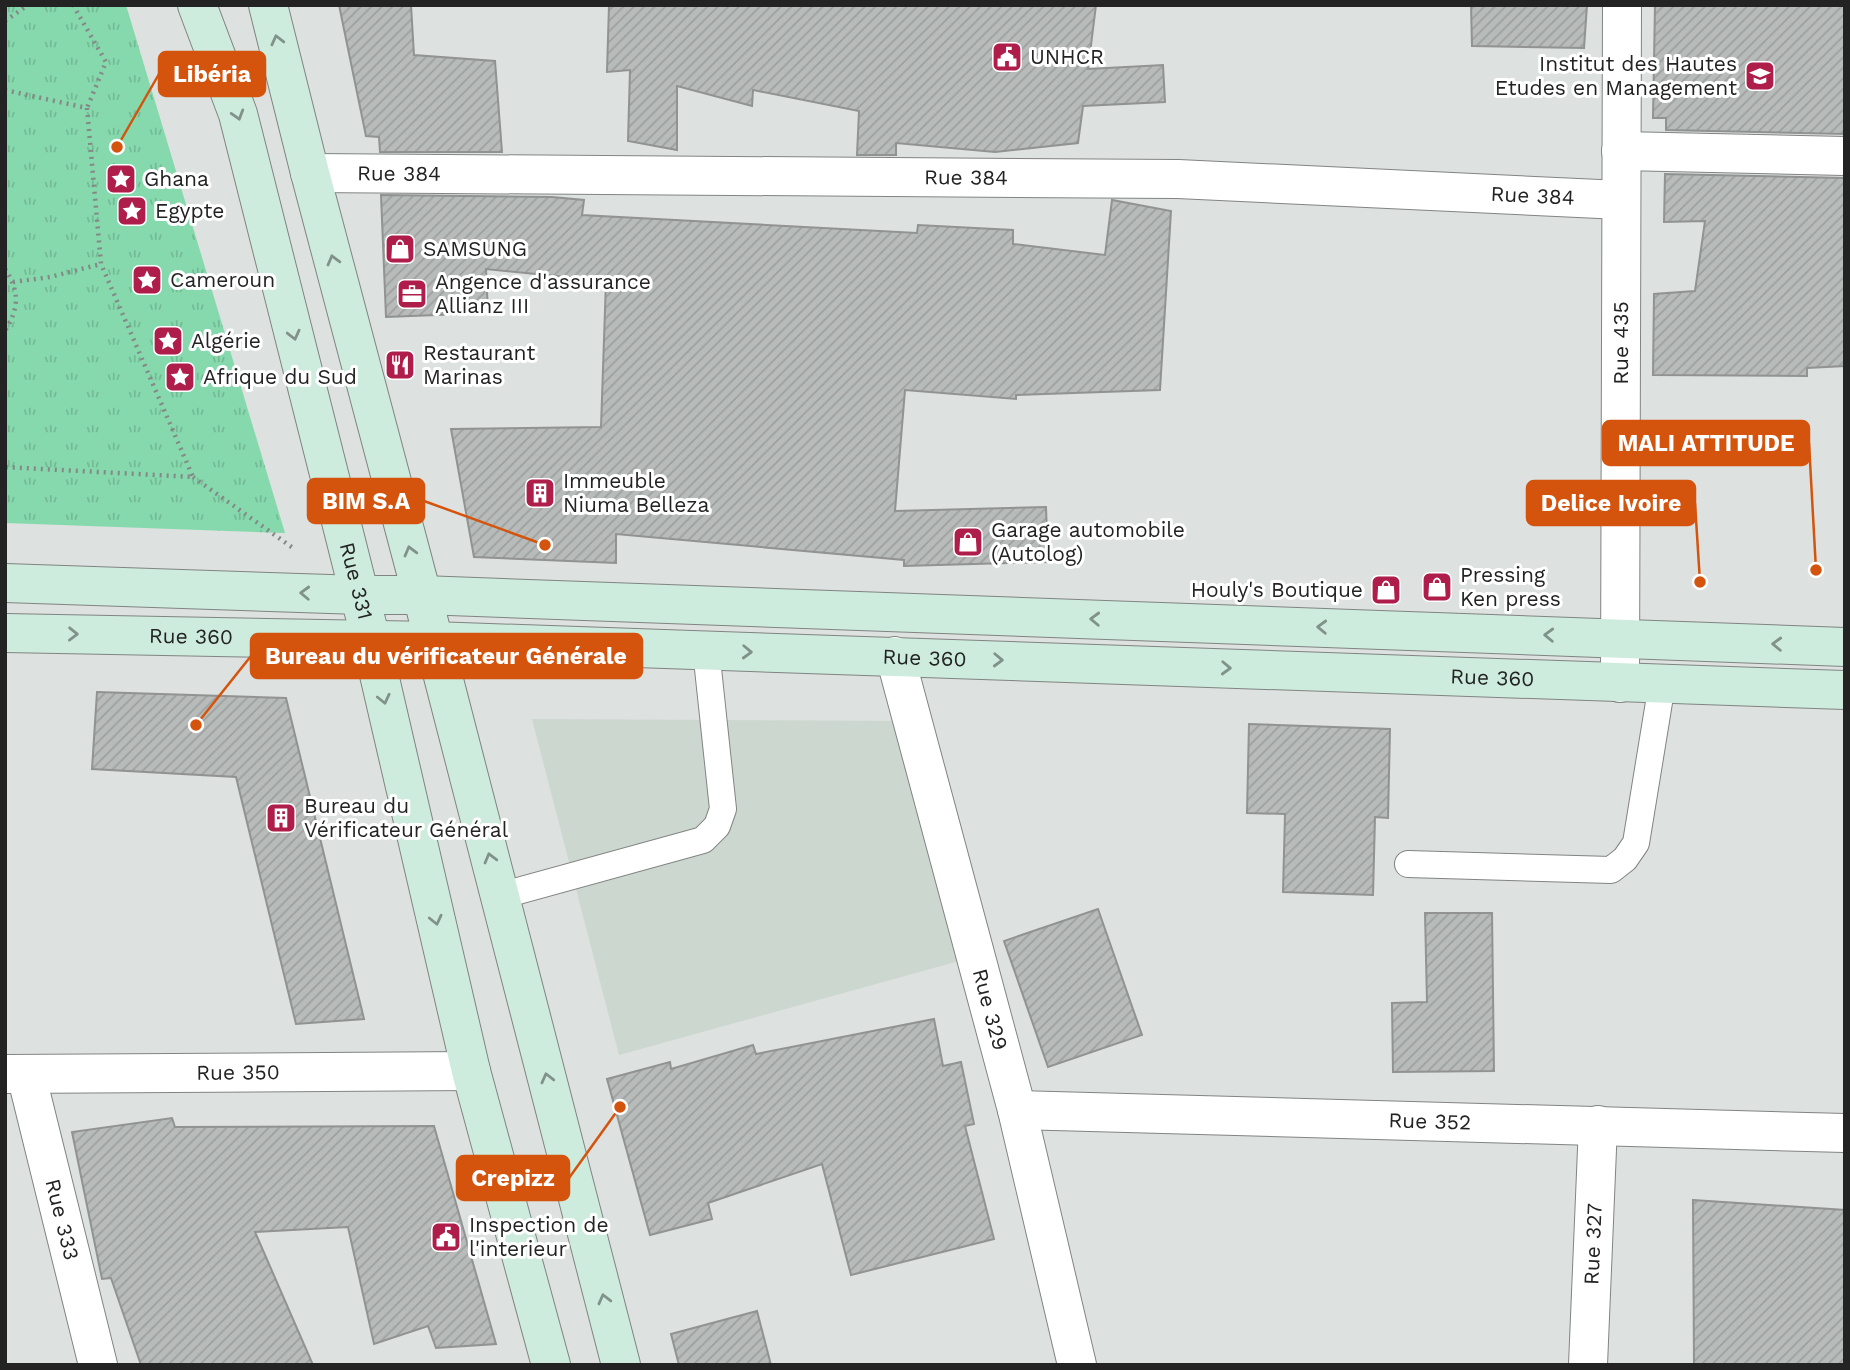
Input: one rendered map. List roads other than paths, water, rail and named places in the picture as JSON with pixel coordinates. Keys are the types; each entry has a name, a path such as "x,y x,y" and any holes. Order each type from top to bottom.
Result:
{"main road":[{"name":"Rue 331","path":"197,5 238,114 371,640 471,1072 551,1365"},
{"path":"268,5 621,1365"},
{"path":"5,583 422,595 1845,647"},
{"name":"Rue 360","path":"5,633 433,641 1845,690"}],"street":[{"name":"Rue 435","path":"1620,682 1622,5"},
{"path":"1621,151 1845,156"},
{"name":"Rue 384","path":"310,173 1178,179 1621,200"},
{"name":"Rue 329","path":"895,656 1017,1110 1077,1365"},
{"name":"Rue 350","path":"16,1074 471,1072"},
{"name":"Rue 333","path":"16,1074 98,1365"},
{"name":"Rue 352","path":"1017,1110 1845,1133"},
{"name":"Rue 327","path":"1588,1365 1598,1125"}],"lane":[{"path":"500,896 703,840 717,826 723,809 706,650"},
{"path":"1408,864 1611,870 1625,859 1636,843 1662,684"}],"place":[{"name":"UNHCR","path":"1007,57"},
{"name":"Institut des Hautes Etudes en Management","path":"1760,76"},
{"name":"Libéria","path":"117,147"},
{"name":"Ghana","path":"121,179"},
{"name":"Egypte","path":"132,211"},
{"name":"SAMSUNG","path":"400,249"},
{"name":"Cameroun","path":"147,280"},
{"name":"Angence d'assurance Allianz III","path":"412,294"},
{"name":"Algérie","path":"168,341"},
{"name":"Restaurant Marinas","path":"400,365"},
{"name":"Afrique du Sud","path":"180,377"},
{"name":"Immeuble Niuma Belleza","path":"540,493"},
{"name":"Garage automobile (Autolog)","path":"968,542"},
{"name":"BIM S.A","path":"545,545"},
{"name":"MALI ATTITUDE","path":"1816,570"},
{"name":"Delice Ivoire","path":"1700,582"},
{"name":"Pressing Ken press","path":"1437,587"},
{"name":"Houly's Boutique","path":"1386,590"},
{"name":"Bureau du vérificateur Générale","path":"196,725"},
{"name":"Bureau du Vérificateur Général","path":"281,818"},
{"name":"Crepizz","path":"620,1107"},
{"name":"Inspection de l'interieur","path":"446,1237"}]}
